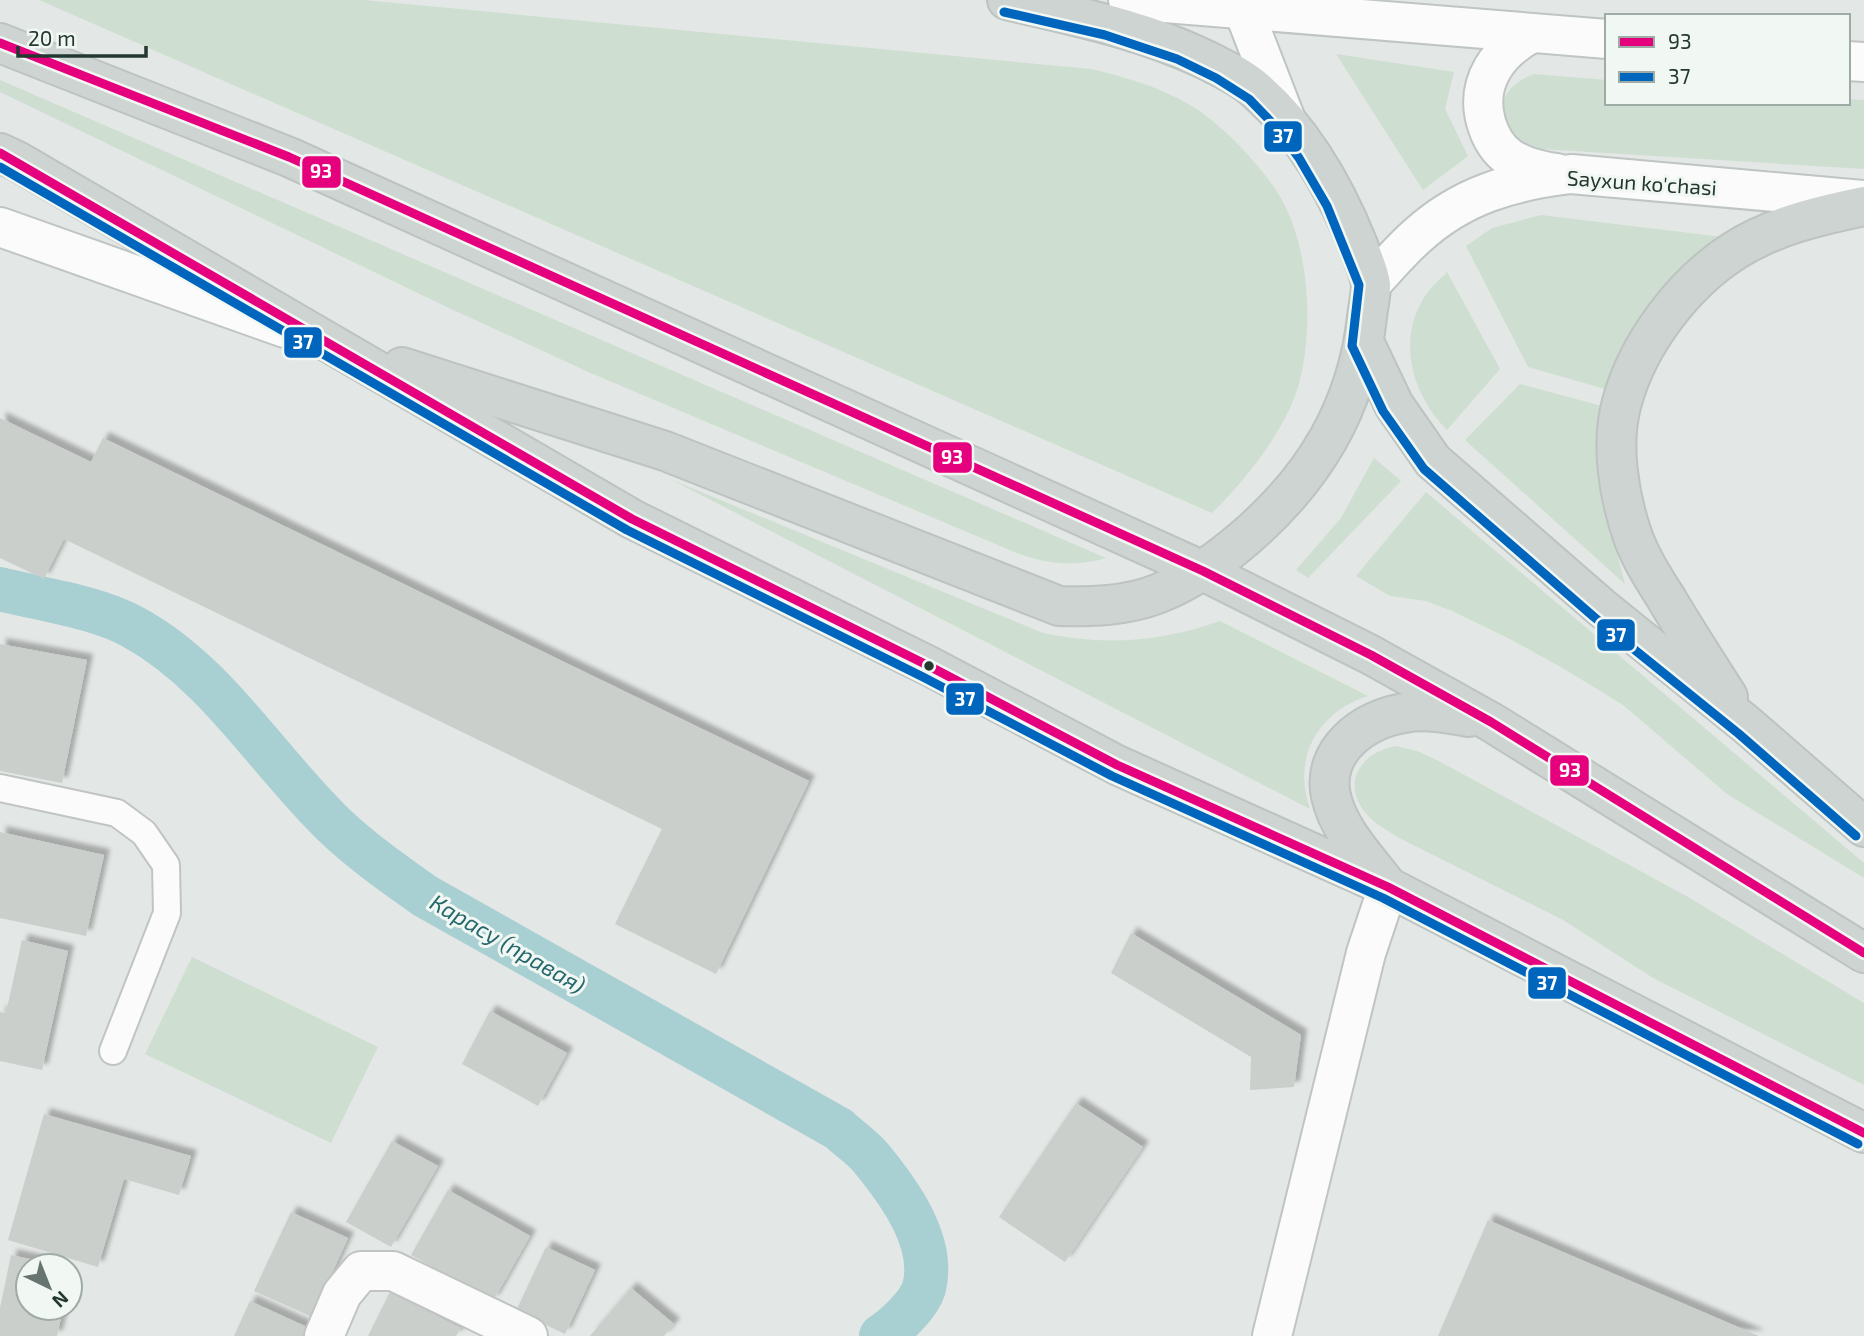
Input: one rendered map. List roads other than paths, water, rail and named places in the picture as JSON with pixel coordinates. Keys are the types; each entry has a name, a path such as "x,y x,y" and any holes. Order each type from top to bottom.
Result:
{"main road":[{"path":"0,227 333,345 665,451 1059,606 1099,606 1138,600 1172,588 1203,571 1263,522 1302,480 1321,453 1355,379 1364,342 1371,284 1362,255 1338,201 1310,151 1286,120 1256,90 1222,68 1182,48 1108,23 1007,0"},
{"path":"1128,0 1605,39"},
{"path":"1463,0 1532,33"},
{"path":"1243,9 1286,120"},
{"path":"1532,33 1509,48 1491,70 1483,91 1485,118 1496,143 1511,159 1542,171 1571,174"},
{"path":"0,43 289,158 1203,571 1371,655 1491,722 1864,953"},
{"path":"0,153 632,519 929,666 1117,765 1388,887 1864,1133"},
{"name":"Sayxun ko'chasi","path":"1371,284 1417,236 1471,199 1503,186 1532,179 1571,174 1864,200"},
{"path":"1747,725 1655,581 1634,539 1620,486 1618,439 1622,402 1651,338 1682,298 1717,264 1734,251 1774,232 1830,213 1864,206"},
{"path":"1364,342 1394,405 1433,461 1591,599 1747,725 1864,827"},
{"path":"1388,887 1349,836 1331,797 1329,779 1340,748 1354,734 1370,724 1405,712 1447,713 1491,722"},
{"path":"1272,1336 1366,953 1388,887"},
{"path":"324,1336 342,1294 362,1271 393,1271 528,1336"}],"lane":[{"path":"0,788 117,813 144,833 166,865 167,913 113,1051"}],"waterway":[{"name":"Карасу (правая)","path":"0,589 103,614 133,627 163,646 216,692 333,824 401,879 425,896 839,1129 867,1154 893,1186 912,1218 925,1253 926,1271 921,1295 906,1315 881,1336"}]}
